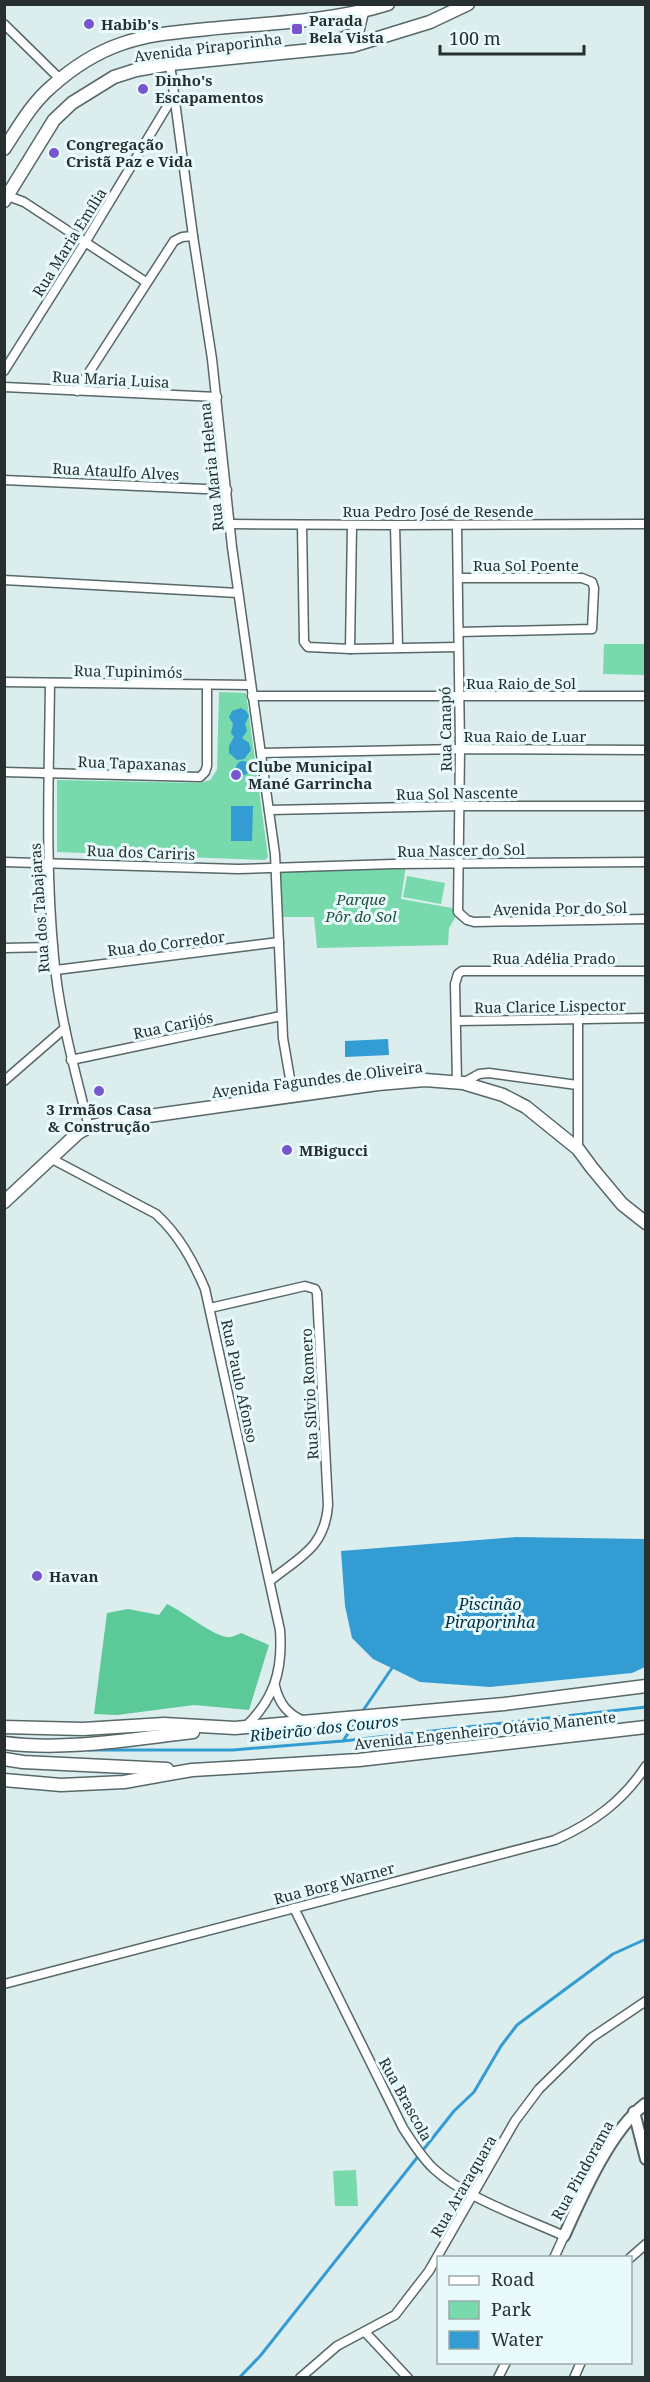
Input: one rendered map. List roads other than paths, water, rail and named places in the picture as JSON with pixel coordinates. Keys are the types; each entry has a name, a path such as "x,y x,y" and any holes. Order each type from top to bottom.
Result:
{"main road":[{"name":"Avenida Piraporinha","path":"4,149 30,110 60,79 105,50 152,35 306,20 388,4"},
{"name":"Avenida Piraporinha","path":"6,198 48,128 60,114 72,103 114,77 136,70 170,64 352,46 430,22 468,4"},
{"path":"311,50 319,45 353,36 359,28 363,8"},
{"name":"Avenida Fagundes de Oliveira","path":"4,1202 78,1133 88,1127 293,1096 425,1080 460,1082 503,1095 526,1107 578,1149 622,1204 645,1223"},
{"name":"Avenida Engenheiro Otávio Manente","path":"4,1727 83,1729 164,1724 224,1729 244,1728 504,1704 645,1686"},
{"path":"4,1743 39,1745 122,1740 224,1729"},
{"name":"Avenida Engenheiro Otávio Manente","path":"4,1780 32,1784 85,1784 138,1780 192,1770 379,1758 643,1731"},
{"path":"4,1759 119,1768 192,1770"}],"street":[{"path":"4,24 60,79"},
{"name":"Rua Maria Helena","path":"170,64 217,397 238,592 276,866 281,1016 285,1058 293,1096"},
{"name":"Rua Maria Emília","path":"4,371 174,95"},
{"path":"6,198 24,202 146,282"},
{"path":"77,391 174,241 182,237 193,236"},
{"name":"Rua Maria Luisa","path":"4,387 217,397"},
{"name":"Rua Ataulfo Alves","path":"4,480 227,490"},
{"name":"Rua Pedro José de Resende","path":"230,524 645,524"},
{"path":"302,525 304,642 312,648 458,647"},
{"path":"350,649 352,525"},
{"path":"395,525 398,647"},
{"name":"Rua Canapó","path":"457,525 460,749 458,912 467,920 474,922"},
{"name":"Rua Sol Poente","path":"459,578 582,578 592,582 594,588 592,629 459,633"},
{"path":"4,580 238,592"},
{"name":"Rua Tupinimós","path":"4,682 251,685"},
{"name":"Rua dos Tabajaras","path":"50,683 47,863 53,947 71,1060 88,1127"},
{"name":"Rua Tapaxanas","path":"4,772 200,777 207,766 207,685"},
{"name":"Rua Raio de Sol","path":"252,696 645,696"},
{"name":"Rua Raio de Luar","path":"261,753 460,749 645,750"},
{"name":"Rua Sol Nascente","path":"269,810 459,806 645,806"},
{"name":"Rua dos Cariris","path":"4,862 238,869 276,866"},
{"name":"Rua Nascer do Sol","path":"276,866 645,862"},
{"name":"Avenida Por do Sol","path":"474,922 645,919"},
{"name":"Rua do Corredor","path":"56,970 279,942"},
{"path":"4,948 53,947"},
{"name":"Rua Adélia Prado","path":"456,1021 454,984 458,974 462,971 645,971"},
{"name":"Rua Carijós","path":"71,1060 281,1016"},
{"name":"Rua Clarice Lispector","path":"456,1021 645,1018"},
{"path":"578,1019 578,1149"},
{"path":"456,1021 460,1082 479,1074 489,1073 578,1085"},
{"path":"4,1081 65,1028"},
{"name":"Rua Paulo Afonso","path":"50,1158 141,1205 169,1226 195,1267 210,1308 270,1581 280,1639 275,1686 264,1704 244,1728"},
{"name":"Rua Sílvio Romero","path":"210,1308 305,1286 315,1289 317,1293 328,1505 326,1520 318,1541 270,1581"},
{"path":"275,1686 278,1697 288,1711 304,1721"},
{"name":"Rua Borg Warner","path":"4,1984 555,1840 589,1823 616,1802 631,1788 645,1766"},
{"name":"Rua Brascola","path":"294,1908 403,2128 426,2161 446,2179 474,2195 564,2236"},
{"name":"Rua Araraquara","path":"438,2256 516,2121 539,2089 591,2038 645,2001"},
{"name":"Rua Pindorama","path":"555,2256 607,2151 634,2112 645,2106"},
{"path":"634,2112 645,2159"},
{"path":"632,2256 645,2244"},
{"name":"Rua Araraquara","path":"300,2378 337,2346 395,2315 410,2298 437,2257"},
{"path":"365,2332 408,2378"},
{"path":"498,2378 505,2364"},
{"path":"574,2378 581,2364"}],"water":[{"path":"241,708 249,716 245,724 247,731 242,738 249,743 251,750 244,759 237,760 229,753 229,746 234,737 231,733 233,724 229,717 232,711"},
{"path":"240,761 246,761 250,768 246,775 240,775 236,771 236,765"},
{"path":"231,806 253,806 252,841 231,841"},
{"path":"388,1039 389,1055 345,1057 345,1041"},
{"name":"Piscinão Piraporinha","path":"516,1537 645,1539 645,1667 632,1673 490,1687 420,1682 373,1659 352,1638 345,1606 341,1551"}],"waterway":[{"path":"362,1712 392,1668"},
{"name":"Ribeirão dos Couros","path":"89,1750 233,1750 343,1741 646,1707"},
{"path":"343,1741 357,1720"},
{"path":"239,2378 261,2355 454,2111 474,2092 501,2046 517,2025 613,1954 646,1939"}],"place":[{"name":"Habib's","path":"89,24"},
{"name":"Parada Bela Vista","path":"297,29"},
{"name":"Dinho's Escapamentos","path":"143,89"},
{"name":"Congregação Cristã Paz e Vida","path":"54,153"},
{"name":"Clube Municipal Mané Garrincha","path":"236,775"},
{"name":"3 Irmãos Casa & Construção","path":"99,1091"},
{"name":"MBigucci","path":"287,1150"},
{"name":"Havan","path":"37,1576"}],"park label":[{"name":"Parque Pôr do Sol","path":"361,908"}]}
